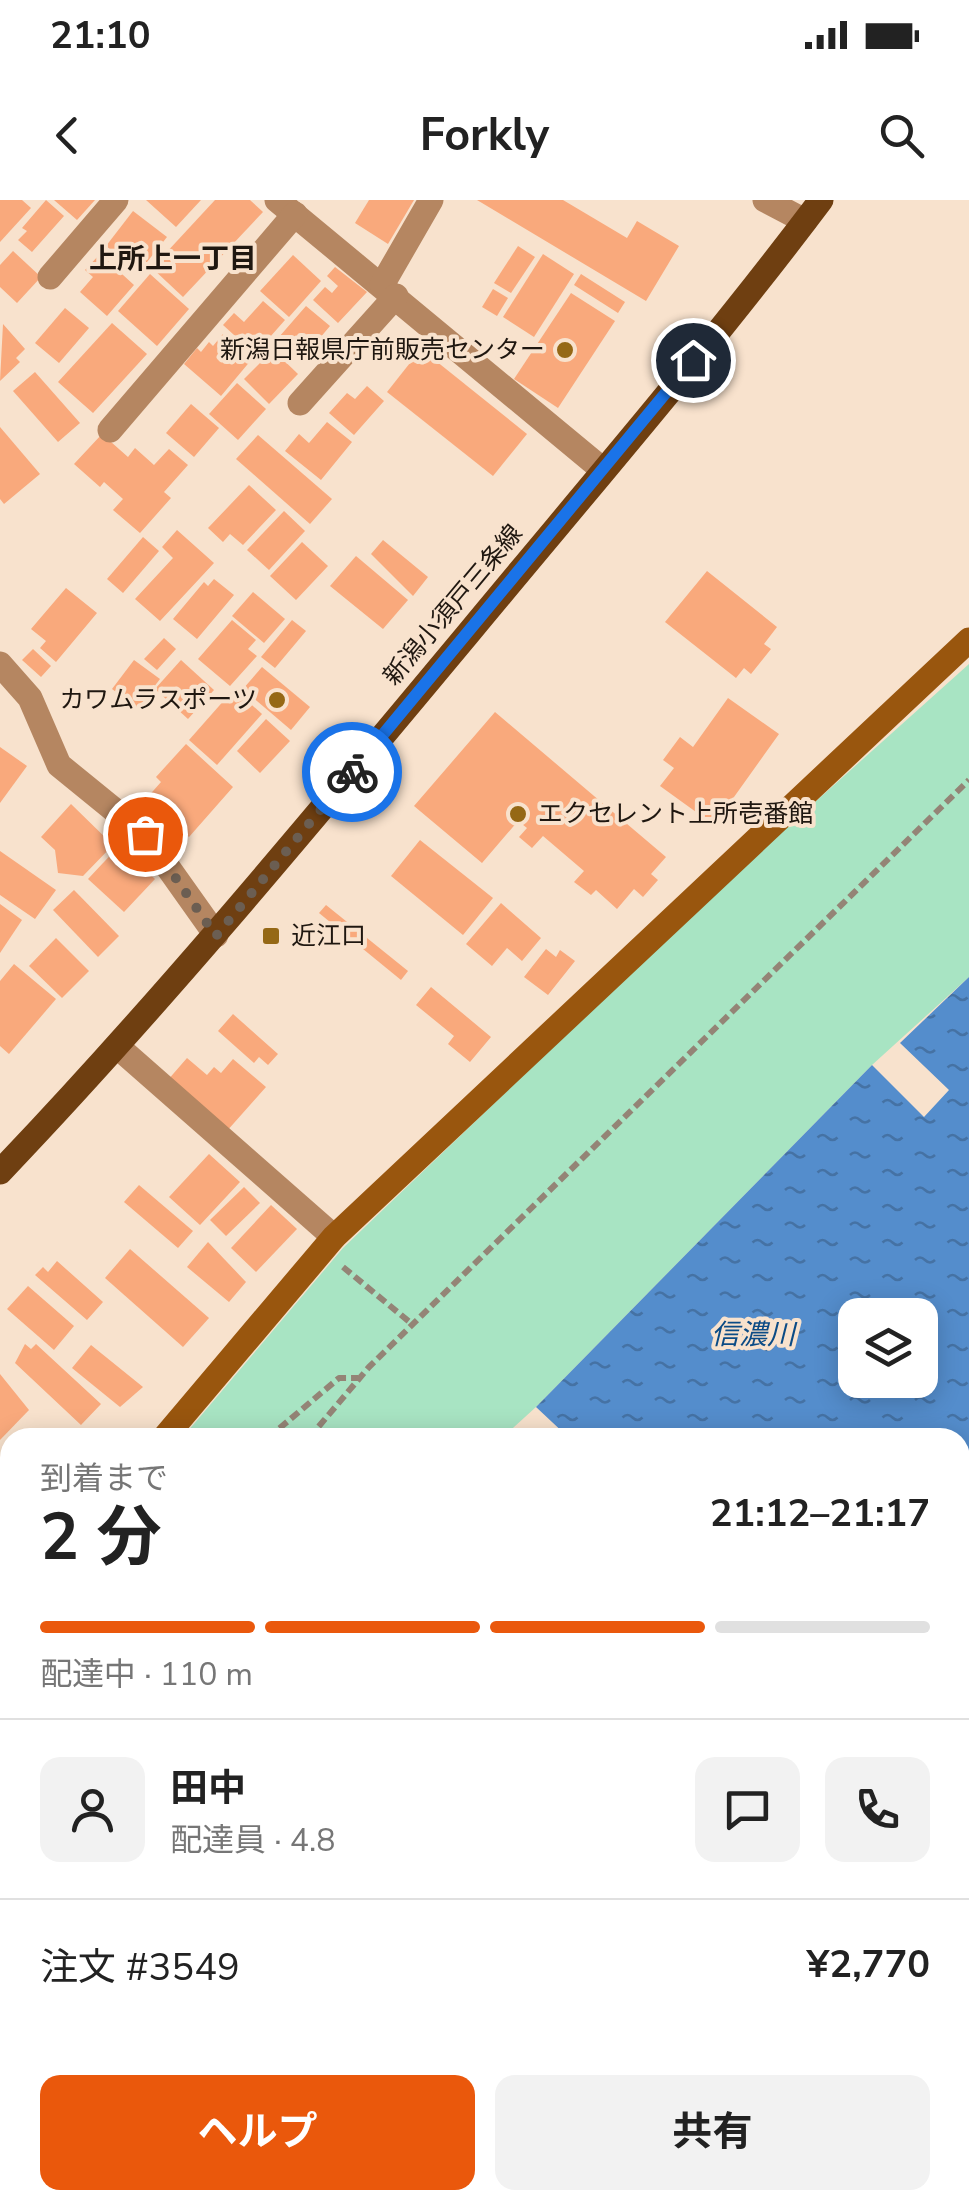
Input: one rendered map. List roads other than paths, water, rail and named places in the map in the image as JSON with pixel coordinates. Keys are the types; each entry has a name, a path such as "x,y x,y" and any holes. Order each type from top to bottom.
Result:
{"main road":[{"name":"新潟小須戸三条線","path":"0,1172 119,1048 216,936 603,470 821,200"}],"street":[{"path":"50,277 116,200"},
{"path":"300,403 389,291 431,200"},
{"path":"766,200 805,221"},
{"path":"110,430 286,207 603,470"},
{"path":"172,1428 328,1244 969,640"},
{"path":"0,664 30,698 59,765 145,834 216,936"},
{"path":"119,1048 328,1244"}],"water":[{"name":"信濃川","path":"969,977 969,1428 558,1428 536,1407 872,1065 924,1117 949,1090 900,1043"}],"place":[{"name":"新潟日報県庁前販売センター","path":"565,350"},
{"name":"カワムラスポーツ","path":"277,700"},
{"name":"エクセレント上所壱番館","path":"518,814"},
{"name":"近江口","path":"271,936"}],"district":[{"name":"上所上一丁目","path":"173,259"}]}
